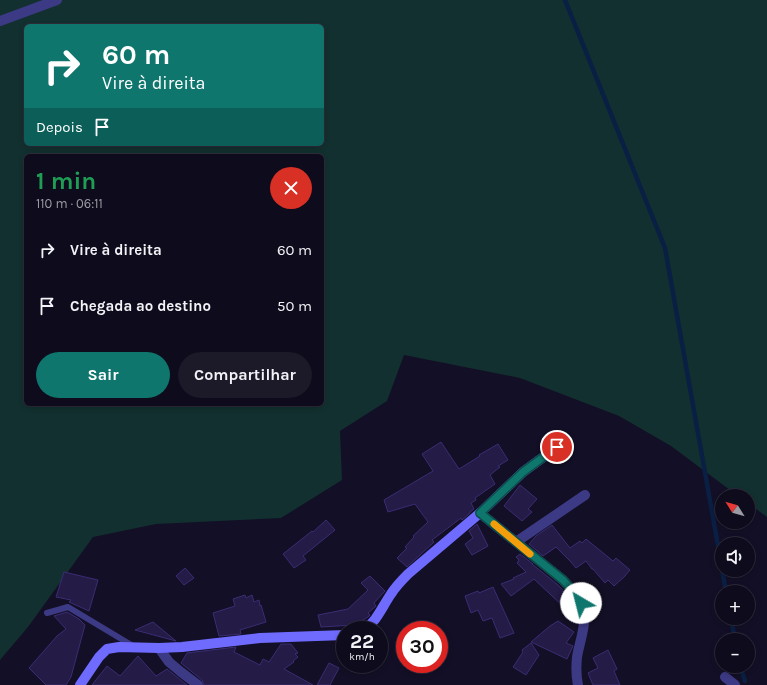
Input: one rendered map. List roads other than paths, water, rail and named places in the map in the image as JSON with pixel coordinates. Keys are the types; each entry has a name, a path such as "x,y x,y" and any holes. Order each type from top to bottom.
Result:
{"street":[{"path":"0,21 57,0"},
{"path":"373,621 398,584 408,574 480,513 523,472 557,447"},
{"path":"516,542 585,495"},
{"path":"480,513 563,580 574,592 581,603 584,616 584,628 577,656 576,670 578,685"},
{"path":"80,685 106,649 119,646 159,648 182,647 272,637 336,635"},
{"path":"159,648 170,662 198,685"},
{"path":"725,677 735,685"}],"lane":[{"path":"47,613 68,607 135,647"}],"waterway":[{"path":"565,0 665,248 716,537"},
{"path":"723,577 725,585"},
{"path":"732,625 734,633"},
{"path":"742,673 745,681"}]}
